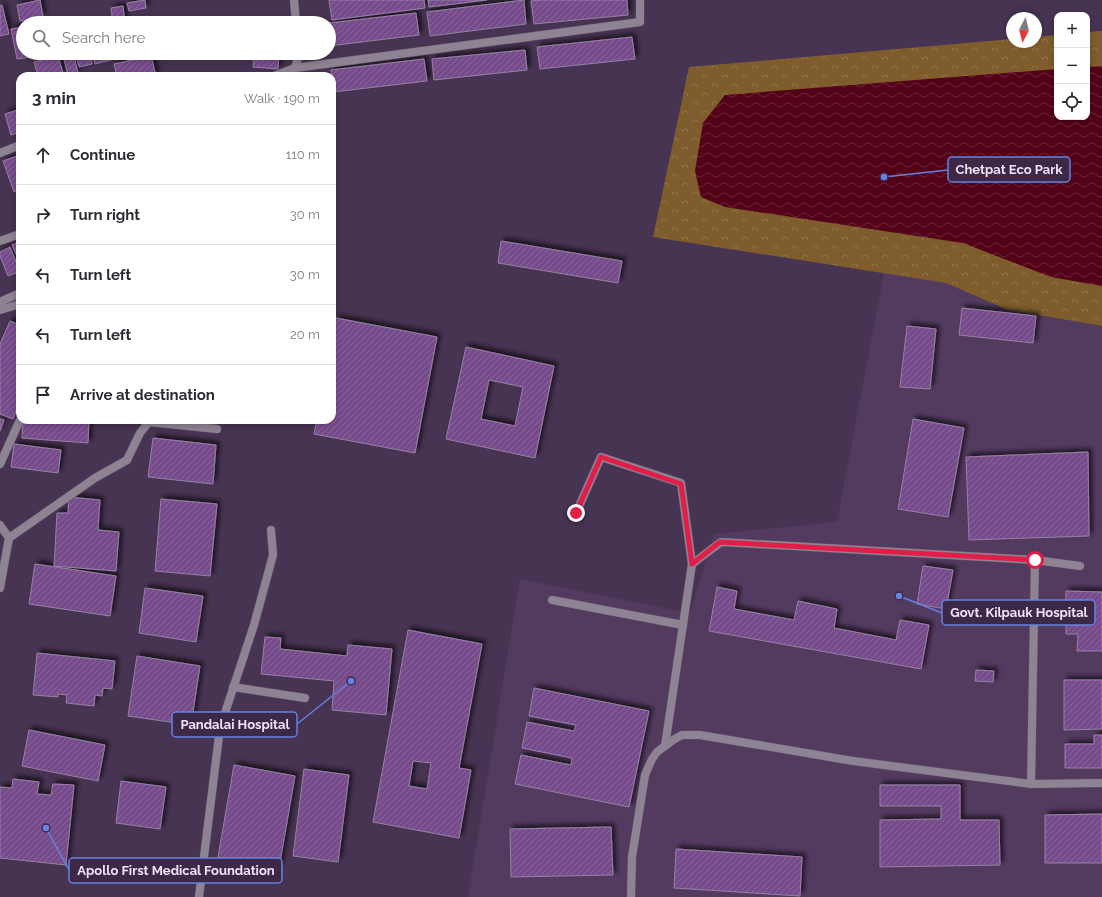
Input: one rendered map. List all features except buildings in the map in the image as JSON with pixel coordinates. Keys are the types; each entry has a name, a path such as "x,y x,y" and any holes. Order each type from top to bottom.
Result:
{"street":[{"path":"294,0 295,16"},
{"path":"284,72 294,68 640,22 640,0"},
{"path":"292,72 297,60"},
{"path":"0,153 16,147"},
{"path":"0,241 16,235"},
{"path":"0,302 16,295"},
{"path":"0,310 16,305"},
{"path":"0,464 18,424"},
{"path":"0,588 9,538 95,478 127,460 140,433 148,424"},
{"path":"169,424 217,429"},
{"path":"576,513 601,457 681,484 692,564 665,746"},
{"path":"0,525 9,538"},
{"path":"199,897 220,728 254,625 273,555 271,530"},
{"path":"692,564 720,542 1035,560 1080,566"},
{"path":"1031,784 1035,560"},
{"path":"552,600 683,625"},
{"path":"233,687 305,698"},
{"path":"631,897 632,857 645,775 657,752 682,735 700,735 853,761 1031,784 1102,783"}],"shaded area":[{"path":"884,273 946,283 1008,310 1102,326 1102,897 468,897 520,579 690,613 714,534 837,522"}],"green space":[{"path":"1102,31 1102,326 1008,310 946,283 653,237 689,67 1006,40 1006,48 1042,48 1042,36 1054,35 1054,120 1090,120 1090,32"}],"water":[{"path":"1102,66 1102,286 1051,277 963,243 725,207 701,197 695,171 703,123 725,95 1054,69 1054,120 1090,120 1090,67"}],"place":[{"name":"Chetpat Eco Park","path":"884,177"},
{"name":"Govt. Kilpauk Hospital","path":"899,596"},
{"name":"Pandalai Hospital","path":"351,681"},
{"name":"Apollo First Medical Foundation","path":"46,828"}],"route":[{"path":"576,513 601,457 681,484 692,564 720,542 1035,560"}]}
